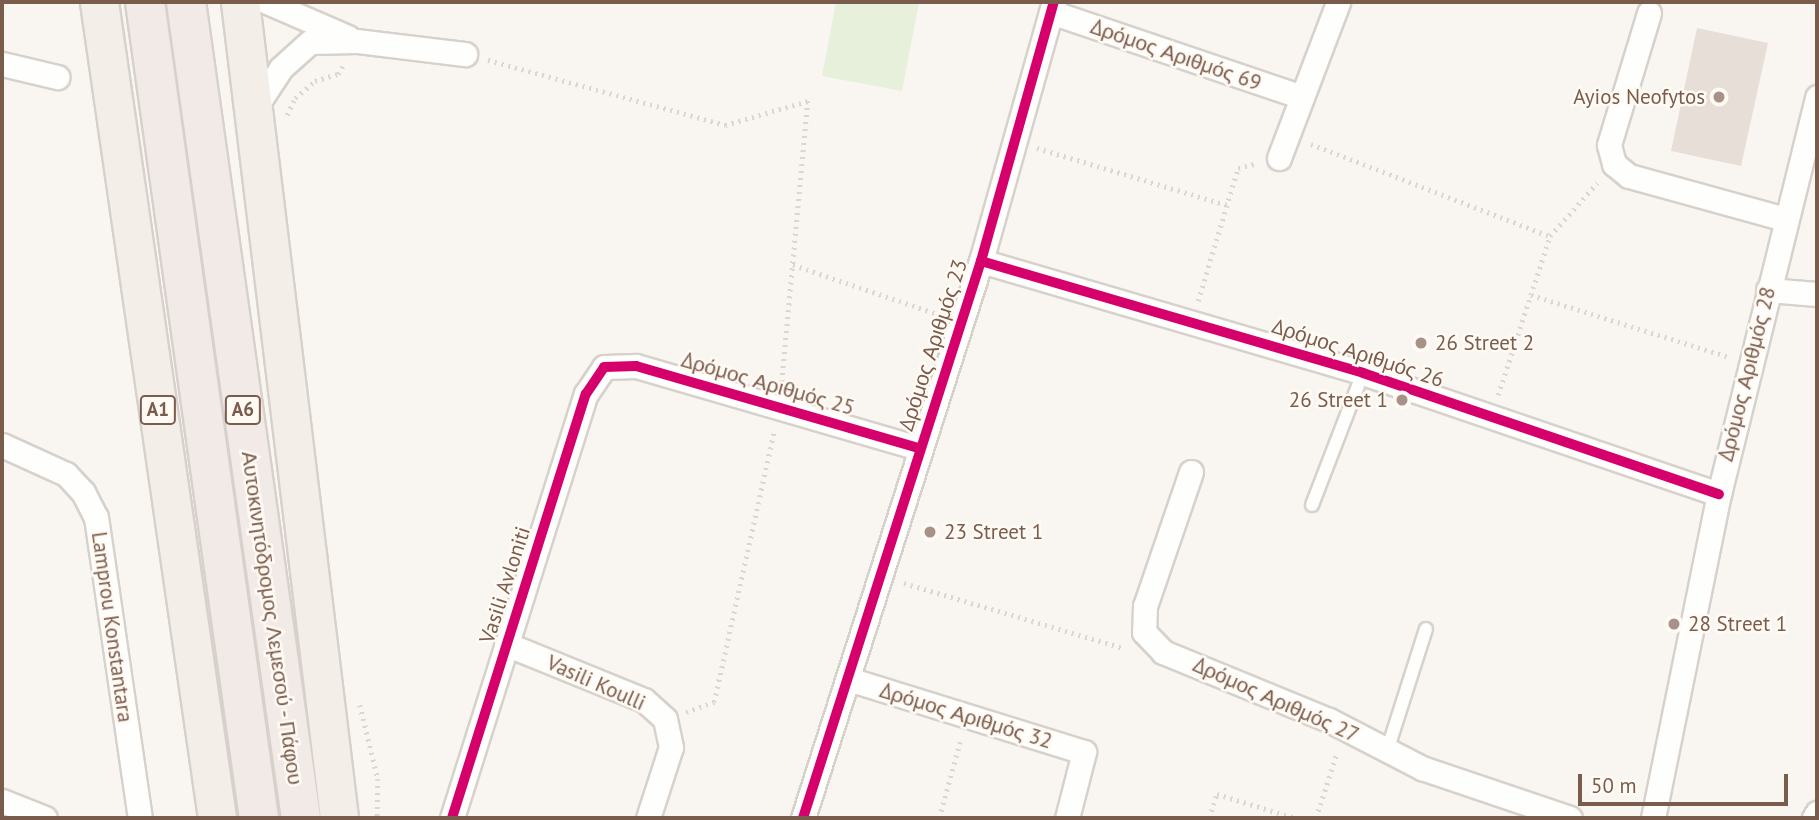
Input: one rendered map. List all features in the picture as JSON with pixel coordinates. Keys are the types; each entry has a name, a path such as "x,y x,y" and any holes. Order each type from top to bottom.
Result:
{"highway":[{"name":"Αυτοκινητόδρομος Λεμεσού - Πάφου","path":"145,2 259,818"},
{"name":"Αυτοκινητόδρομος Λεμεσού - Πάφου","path":"186,2 300,818"}],"main road":[{"name":"A1","path":"99,2 218,818"},
{"path":"240,2 340,818"}],"street":[{"path":"267,2 357,41"},
{"path":"1279,158 1338,3"},
{"name":"Δρόμος Αριθμός 69","path":"1053,7 1302,97"},
{"name":"Δρόμος Αριθμός 23","path":"803,818 919,448 981,261 1053,7"},
{"path":"1650,13 1609,145 1614,164 1629,176 1785,219"},
{"path":"253,111 281,68 310,41 357,41 465,54"},
{"path":"2,64 57,77"},
{"name":"Δρόμος Αριθμός 28","path":"1653,818 1719,494 1817,97"},
{"name":"Δρόμος Αριθμός 26","path":"981,261 1363,373 1719,494"},
{"path":"1768,290 1817,294"},
{"name":"Δρόμος Αριθμός 25","path":"604,368 636,366 919,448"},
{"name":"Vasili Avloniti","path":"452,818 586,394 604,368"},
{"name":"Lamprou Konstantara","path":"2,445 66,474 83,492 96,517 140,818"},
{"name":"Δρόμος Αριθμός 27","path":"1192,472 1145,606 1144,632 1163,652 1345,729 1457,782 1570,818"},
{"name":"Vasili Koulli","path":"506,644 645,700 666,719 671,747 648,818"},
{"name":"Δρόμος Αριθμός 32","path":"848,679 1084,752 1067,818"},
{"path":"2,801 46,818"},
{"path":"1814,818 1817,813"}],"lane":[{"path":"1312,505 1363,373"},
{"path":"1387,751 1426,629"}],"path":[{"path":"465,54 725,125 808,101 779,408 714,702 666,719"},
{"path":"1288,136 1550,236"},
{"path":"1015,142 1227,205"},
{"path":"1192,323 1238,168 1279,158"},
{"path":"1491,417 1550,236 1614,164"},
{"path":"793,265 961,322"},
{"path":"1531,295 1750,364"},
{"path":"880,576 1135,651"},
{"path":"939,818 967,716"},
{"path":"1316,818 1345,729"},
{"path":"1209,818 1217,794 1295,818"}],"green space":[{"path":"836,2 919,2 902,91 822,76"}],"building":[{"name":"Ayios Neofytos","path":"1697,28 1768,43 1741,166 1671,151"}],"cycle path":[{"path":"803,818 981,261 1054,2"},
{"path":"981,261 1363,373 1719,494"},
{"path":"452,818 586,394 604,367 636,366 919,448"}],"place":[{"name":"Ayios Neofytos","path":"1719,97"},
{"name":"26 Street 2","path":"1421,343"},
{"name":"26 Street 1","path":"1402,400"},
{"name":"23 Street 1","path":"930,532"},
{"name":"28 Street 1","path":"1674,624"}]}
